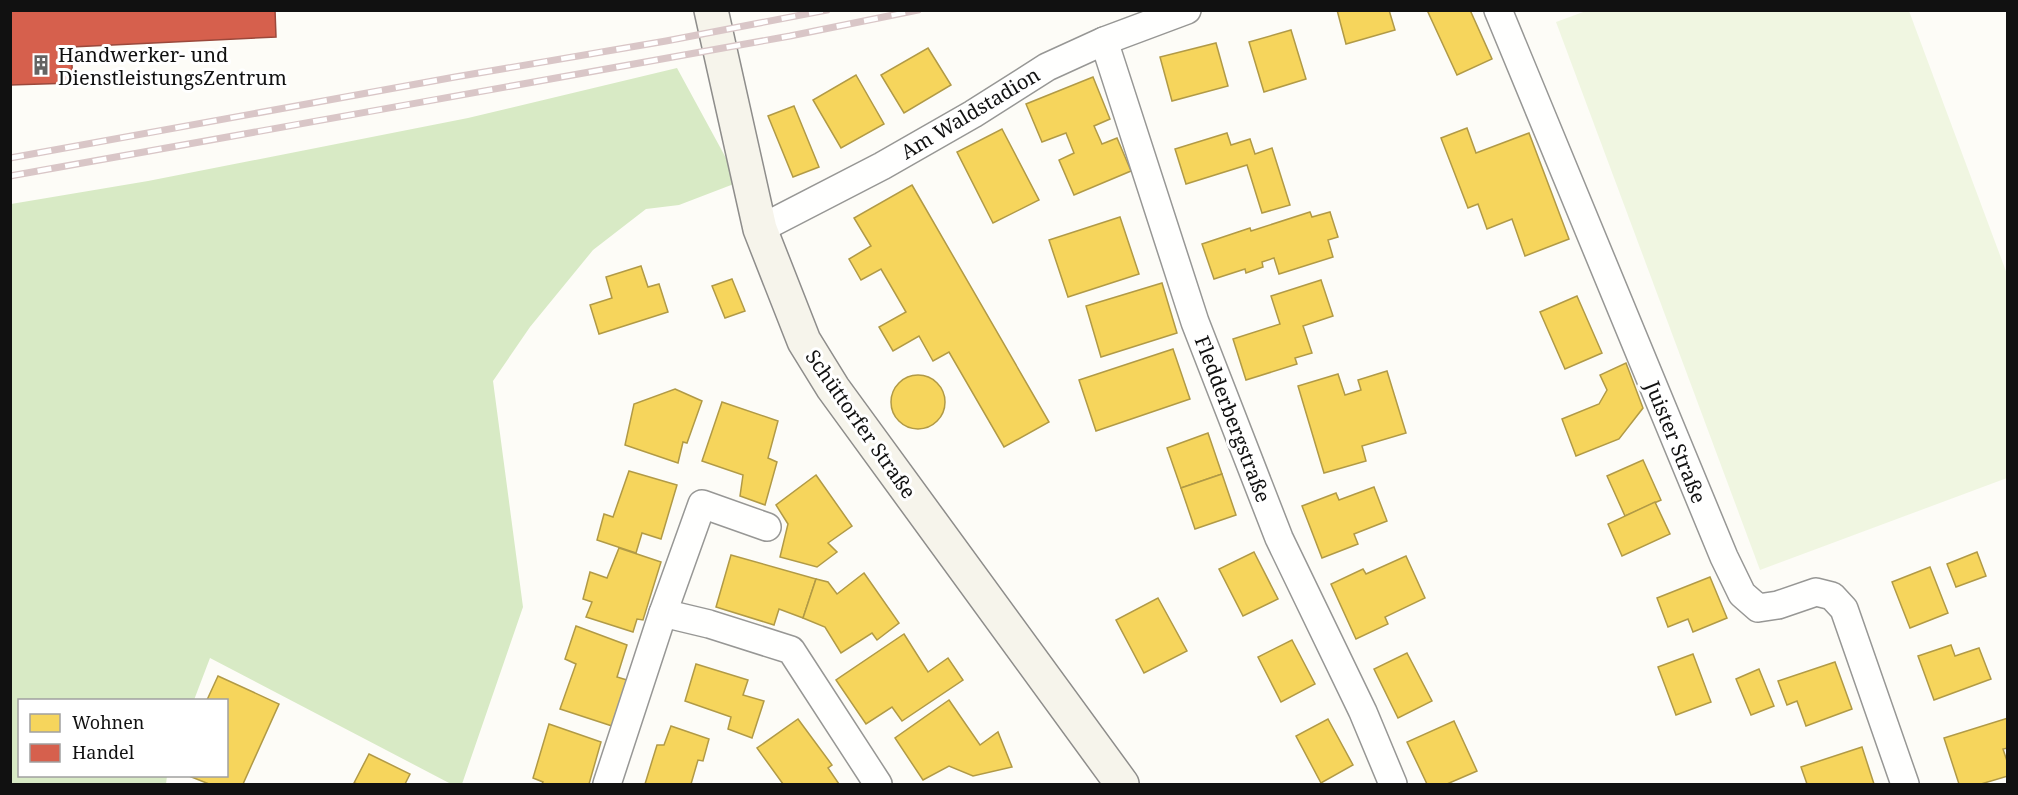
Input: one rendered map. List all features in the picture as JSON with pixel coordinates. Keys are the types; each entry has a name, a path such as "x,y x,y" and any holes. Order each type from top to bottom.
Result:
{"main road":[{"name":"Schüttorfer Straße","path":"711,10 760,229 804,341 833,388 1122,784"}],"street":[{"name":"Am Waldstadion","path":"760,229 882,166 953,126 1047,67 1104,41 1187,10"},
{"name":"Juister Straße","path":"1498,10 1724,557 1742,594 1758,608 1778,605 1816,592 1832,596 1844,609 1905,784"},
{"name":"Fledderbergstraße","path":"1104,41 1195,322 1279,538 1363,712 1393,784"},
{"path":"607,784 663,613 702,504 767,527"},
{"path":"663,613 709,624 791,650 878,784"}],"green space":[{"path":"1586,11 1909,11 2007,274 2007,478 1760,570 1556,22"},
{"path":"677,68 739,182 679,205 646,209 593,250 530,327 493,381 523,607 462,784 451,784 210,658 194,699 18,699 18,777 167,777 166,784 11,784 11,204 148,181 468,118"}],"building: Wohnen":[{"path":"1337,10 1389,10 1395,30 1346,44"},
{"path":"1427,10 1470,10 1492,59 1457,75"},
{"path":"1291,30 1306,79 1264,92 1249,42"},
{"path":"1216,43 1228,86 1172,101 1160,57"},
{"path":"928,48 951,85 904,113 881,75"},
{"path":"856,75 884,124 841,148 813,100"},
{"path":"1093,77 1110,119 1094,126 1102,144 1117,138 1131,171 1074,195 1059,160 1074,153 1066,133 1042,142 1026,104"},
{"path":"794,106 819,167 793,177 768,116"},
{"path":"1467,128 1476,153 1529,133 1569,239 1525,256 1512,219 1487,229 1478,204 1468,208 1441,138"},
{"path":"1002,129 1039,200 993,223 957,152"},
{"path":"1227,133 1231,145 1250,139 1255,154 1272,148 1290,205 1262,213 1247,165 1186,184 1175,149"},
{"path":"912,185 1049,422 1004,447 949,352 933,361 919,336 893,351 879,327 906,312 881,269 861,280 849,259 871,246 854,218"},
{"path":"1310,212 1312,217 1330,212 1338,237 1328,240 1333,257 1279,274 1274,258 1262,262 1263,267 1246,273 1245,269 1214,279 1202,244"},
{"path":"1120,217 1139,274 1068,297 1049,240"},
{"path":"641,266 648,287 659,284 668,312 599,334 590,305 612,298 606,277"},
{"path":"732,279 745,311 725,318 712,286"},
{"path":"1321,280 1333,316 1303,326 1312,353 1295,358 1297,364 1246,380 1233,339 1280,324 1271,296"},
{"path":"1162,283 1177,333 1101,357 1086,306"},
{"path":"1577,296 1602,353 1565,369 1540,312"},
{"path":"1173,349 1190,399 1096,431 1079,380"},
{"path":"1626,363 1643,408 1619,439 1576,456 1562,419 1599,404 1607,390 1600,375"},
{"path":"1387,371 1406,433 1362,446 1366,461 1324,473 1298,386 1338,374 1345,395 1361,390 1358,380"},
{"path":"913,375 923,375 933,379 941,387 945,402 941,417 933,425 923,429 913,429 903,425 895,417 891,407 891,397 895,387 903,379"},
{"path":"675,389 702,401 687,443 683,442 678,463 625,445 634,404"},
{"path":"722,402 778,421 768,458 777,462 765,505 740,496 743,475 702,461"},
{"path":"1208,433 1222,474 1181,488 1167,448"},
{"path":"1643,460 1661,500 1625,516 1607,476"},
{"path":"629,471 677,485 661,539 642,533 636,553 597,540 604,514 613,517"},
{"path":"1222,474 1236,515 1195,529 1181,488"},
{"path":"816,475 852,526 828,543 837,552 817,567 780,557 788,524 776,505"},
{"path":"1374,487 1387,521 1354,534 1358,544 1322,558 1302,506 1336,493 1339,500"},
{"path":"1655,502 1670,534 1622,556 1608,524"},
{"path":"619,548 661,562 643,620 637,619 633,632 586,617 592,602 583,599 590,572 607,578"},
{"path":"1254,552 1278,599 1243,616 1219,569"},
{"path":"1977,552 1986,576 1956,587 1947,564"},
{"path":"731,555 816,579 803,618 779,609 774,625 716,607"},
{"path":"1406,556 1425,598 1385,617 1388,624 1356,639 1331,584 1363,569 1366,574"},
{"path":"1930,567 1948,613 1910,628 1892,582"},
{"path":"864,573 899,623 877,640 872,633 841,653 825,627 803,618 816,579 828,582 837,594"},
{"path":"1710,577 1727,618 1693,632 1688,619 1668,627 1657,598"},
{"path":"1158,598 1187,651 1144,673 1116,620"},
{"path":"576,626 627,645 617,677 627,680 612,726 560,709 576,664 565,659"},
{"path":"904,634 928,672 948,658 963,680 902,721 892,707 866,724 836,680"},
{"path":"1292,640 1315,684 1281,702 1258,657"},
{"path":"1951,645 1955,656 1979,648 1991,679 1934,700 1918,656"},
{"path":"1407,653 1432,701 1398,718 1374,669"},
{"path":"1693,654 1711,702 1676,715 1658,667"},
{"path":"1835,662 1852,709 1806,726 1797,701 1787,705 1778,681"},
{"path":"696,664 748,680 743,695 764,701 752,738 728,729 731,717 685,701"},
{"path":"1759,669 1774,706 1751,715 1736,679"},
{"path":"218,676 279,704 243,784 209,784 192,777 228,777 228,699 207,699"},
{"path":"949,700 980,745 998,732 1012,767 973,776 949,766 923,780 895,738"},
{"path":"2008,718 2008,748 2003,749 2008,764 2008,776 1981,784 1959,784 1944,738"},
{"path":"798,719 832,765 828,768 839,784 783,784 757,748"},
{"path":"1328,719 1353,765 1321,783 1296,736"},
{"path":"1454,721 1477,771 1447,784 1427,784 1407,742"},
{"path":"549,724 601,742 589,784 542,784 543,782 533,778"},
{"path":"671,726 709,739 703,761 698,760 691,784 645,784 657,745 664,745"},
{"path":"1862,747 1874,784 1807,784 1801,767"},
{"path":"369,754 410,774 405,784 354,783"}],"building: Handel":[{"name":"Handwerker- und DienstleistungsZentrum","path":"10,10 275,10 276,37 71,47 73,83 10,85"}],"railway":[{"path":"10,158 666,41 827,10"},
{"path":"10,176 790,36 918,10"}],"place":[{"name":"Handwerker- und DienstleistungsZentrum","path":"41,65"}]}
